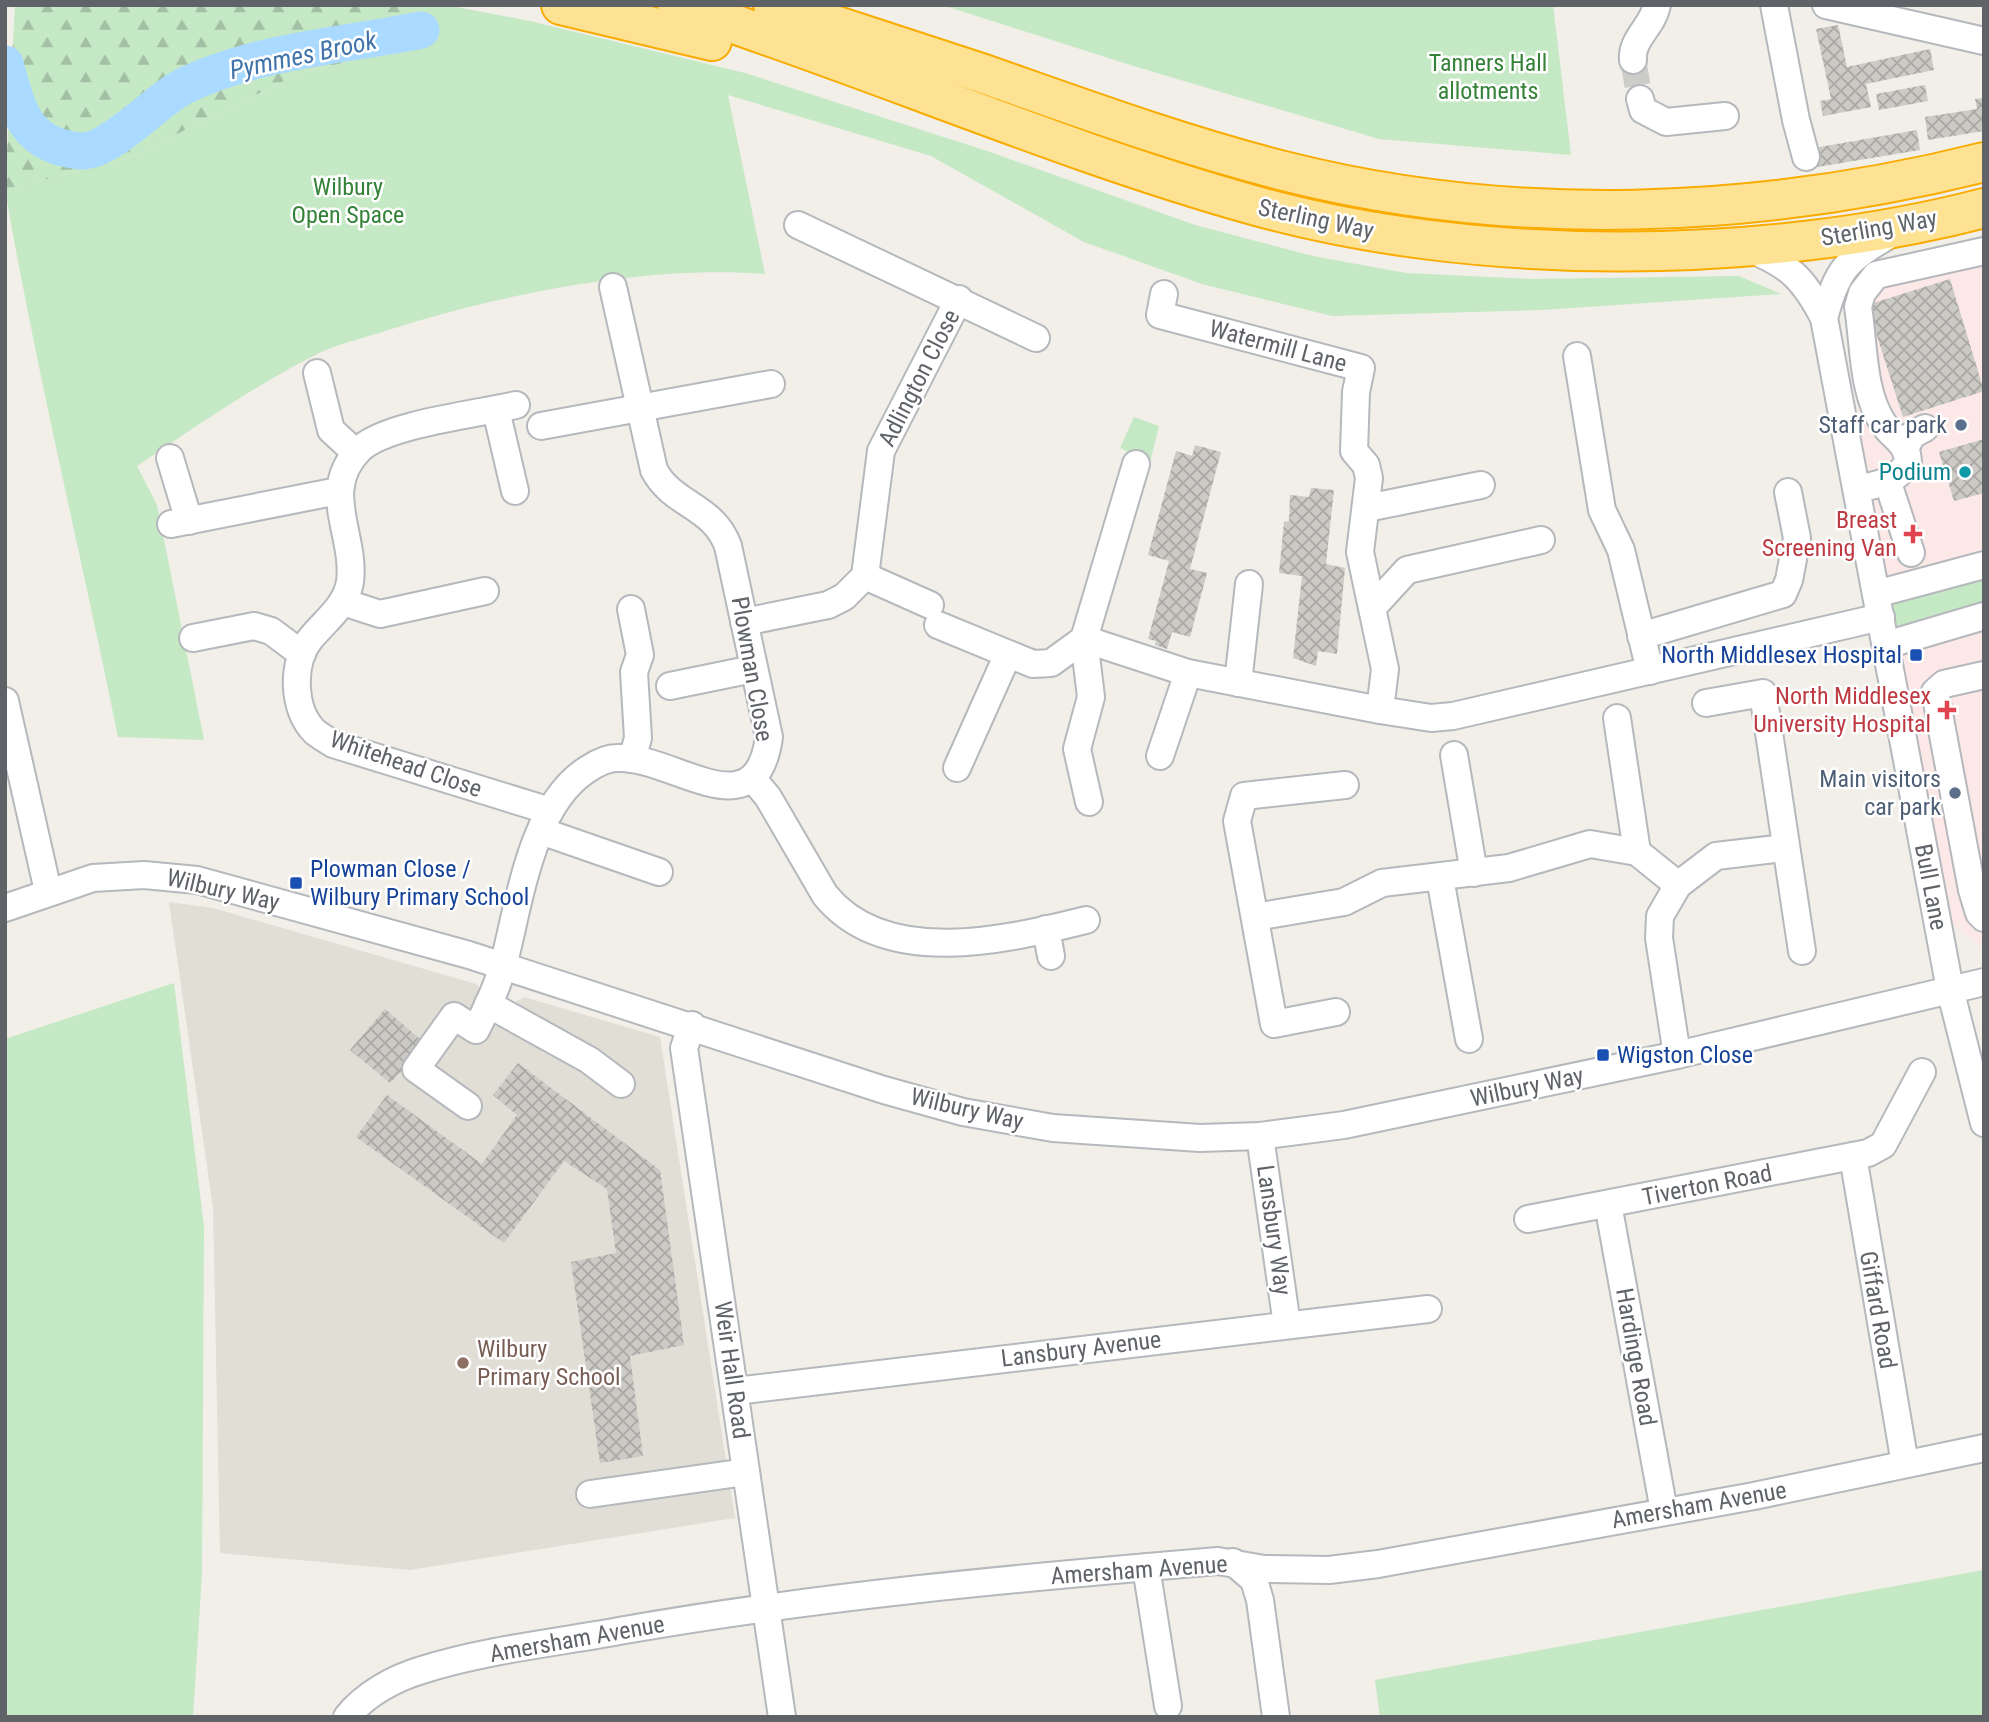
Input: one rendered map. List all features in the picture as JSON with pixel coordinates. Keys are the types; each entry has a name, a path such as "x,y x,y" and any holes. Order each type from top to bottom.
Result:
{"highway":[{"path":"561,5 899,81"},
{"name":"Sterling Way","path":"677,5 899,81 1174,181 1255,206 1401,237 1536,250 1744,246 1906,225 1984,208"},
{"name":"Sterling Way","path":"773,5 1147,131 1285,171 1374,190 1548,208 1649,209 1731,206 1835,194 1984,162"},
{"path":"815,5 981,74"}],"street":[{"path":"1633,60 1634,48 1654,20 1657,5"},
{"path":"1774,5 1796,120 1806,157"},
{"path":"1826,5 1984,41"},
{"path":"1640,99 1643,110 1667,122 1725,116"},
{"name":"Adlington Close","path":"798,225 959,299 1036,338"},
{"path":"1824,318 1834,281 1842,270 1868,247 1906,225"},
{"path":"1744,246 1768,256 1807,285 1824,318"},
{"path":"1906,447 1884,425 1871,401 1858,307 1861,293 1876,275 1984,251"},
{"name":"Plowman Close","path":"468,1106 416,1069 454,1016 476,1030 503,966 520,892 546,821 584,771 607,759 632,760 727,786 753,779 765,763 769,737 723,531 701,510 662,485 651,458 613,287"},
{"name":"Watermill Lane","path":"1164,294 1160,315 1361,368 1356,393 1354,451 1366,465 1369,491 1360,552 1385,669 1380,710"},
{"name":"Adlington Close","path":"865,576 881,451 959,299"},
{"name":"Bull Lane","path":"1824,318 1950,989 1984,1123"},
{"path":"1577,356 1602,510 1616,534 1650,671"},
{"path":"317,373 331,430 356,453"},
{"path":"541,426 771,384"},
{"path":"485,591 380,614 343,602 349,584 350,569 338,491 343,475 356,453 366,444 393,432 506,407 515,491"},
{"path":"1911,553 1892,490 1908,463 1906,447 1912,436 1925,428"},
{"path":"170,458 180,522 338,491"},
{"path":"1088,803 1077,748 1091,697 1084,639 1136,464"},
{"path":"1367,508 1480,485"},
{"path":"1858,495 1892,490"},
{"path":"1641,636 1783,594 1789,580 1797,538 1788,492"},
{"path":"1373,607 1407,570 1541,540"},
{"path":"1084,639 1188,673 1431,718 1453,716 1650,671 1879,605 1984,565"},
{"path":"744,622 828,605 844,597 865,576 1008,654 1033,664 1051,663 1084,639"},
{"path":"1238,684 1249,584"},
{"name":"Whitehead Close","path":"343,602 310,639 302,654 297,679 299,700 305,717 315,731 333,744 546,821 659,872"},
{"path":"631,609 640,656 634,672 638,738 632,760"},
{"path":"1886,645 1984,616"},
{"path":"193,638 254,626 271,631 302,654"},
{"path":"957,768 1008,654"},
{"path":"670,687 753,669"},
{"path":"1160,756 1188,673"},
{"path":"1984,675 1944,684 1935,691 1935,700 1972,890 1979,914 1984,918"},
{"path":"1706,703 1763,693 1786,828 1784,848 1802,951"},
{"path":"5,701 48,891"},
{"path":"1617,718 1637,852"},
{"path":"1454,755 1474,873"},
{"path":"753,779 834,890 834,906 866,927 917,942 968,942 1086,920"},
{"path":"1336,1012 1274,1024 1237,821 1244,796 1345,785"},
{"path":"1255,917 1345,902 1382,883 1509,868 1590,844 1637,852 1678,885"},
{"path":"1678,1055 1659,938 1660,916 1678,885 1716,856 1784,848"},
{"name":"Wilbury Way","path":"5,908 48,891 93,878 121,875 197,880 503,966 962,1112 1053,1128 1149,1136 1260,1136 1345,1125 1678,1055 1984,982"},
{"path":"1440,878 1469,1039"},
{"path":"1046,929 1051,956"},
{"path":"488,1004 589,1060 621,1084"},
{"name":"Weir Hall Road","path":"692,1025 684,1048 782,1717"},
{"path":"1859,1202 1867,1169 1922,1072"},
{"name":"Lansbury Way","path":"1260,1136 1287,1325"},
{"name":"Tiverton Road","path":"1528,1219 1868,1153 1883,1144"},
{"name":"Giffard Road","path":"1853,1156 1905,1464"},
{"name":"Hardinge Road","path":"1608,1204 1664,1511"},
{"name":"Lansbury Avenue","path":"735,1391 1428,1309"},
{"name":"Amersham Avenue","path":"347,1717 354,1708 390,1682 443,1664 764,1608 1146,1567 1233,1562 1264,1569 1329,1570 1378,1564 1984,1448"},
{"path":"590,1494 746,1472"},
{"path":"1233,1562 1254,1580 1260,1600 1276,1717"},
{"path":"1146,1567 1168,1706"},
{"path":"1260,1600 1268,1580 1300,1568"}],"shaded area":[{"name":"North Middlesex University Hospital","path":"1984,236 1984,948 1948,921 1866,465 1843,301 1848,289 1874,266"},
{"name":"Wilbury Primary School","path":"169,902 213,908 476,984 481,990 511,1004 524,997 660,1037 735,1518 410,1570 220,1553 213,1208"}],"green space":[{"path":"15,5 421,5 423,48 386,53 300,73 129,158 5,190"},
{"name":"Wilbury Open Space","path":"421,5 446,5 530,21 745,73 987,151 1195,225 1313,256 1406,273 1529,279 1739,276 1781,294 1542,310 1332,316 1202,284 1084,242 931,156 728,95 765,274 672,274 575,285 478,305 352,341 317,354 270,380 137,466 157,505 204,740 118,737 45,396 5,190 129,158 300,73 386,53 422,48"},
{"name":"Tanners Hall allotments","path":"942,5 1553,5 1571,155 1379,139 1127,64"},
{"path":"1134,417 1159,426 1150,462 1120,448"},
{"path":"1984,570 1984,603 1902,627 1892,624 1888,604"},
{"path":"174,983 204,1227 202,1573 193,1717 5,1717 5,1039"},
{"path":"1984,1570 1984,1717 1380,1717 1375,1680"}],"building":[{"path":"1838,25 1847,67 1930,49 1934,70 1866,84 1871,107 1823,116 1820,101 1831,99 1816,29"},
{"path":"1925,85 1928,101 1879,110 1876,94"},
{"path":"1984,98 1984,131 1928,140 1925,117 1977,109 1975,99"},
{"path":"1917,130 1920,150 1817,167 1814,148"},
{"path":"1950,279 1984,391 1903,417 1867,305"},
{"name":"Podium","path":"1984,439 1984,493 1954,501 1939,452"},
{"path":"1195,445 1221,452 1190,569 1207,573 1190,637 1172,632 1167,649 1148,639 1169,561 1148,555 1176,451 1192,456"},
{"path":"1311,488 1334,490 1326,564 1345,568 1337,654 1318,651 1316,666 1293,658 1302,576 1279,573 1284,522 1289,521 1290,495 1309,497"},
{"path":"385,1009 427,1045 390,1083 350,1050"},
{"path":"518,1063 660,1170 684,1345 630,1356 643,1456 600,1463 571,1262 616,1253 607,1189 564,1161 504,1243 356,1137 387,1095 482,1164 517,1115 493,1095"}],"waterway":[{"name":"Pymmes Brook","path":"5,64 14,96 26,123 47,142 81,151 105,144 173,93 212,74 241,64 301,50 421,30"}],"tunnel":[{"path":"1633,60 1640,99"}],"place":[{"name":"Staff car park","path":"1961,425"},
{"name":"Podium","path":"1965,472"},
{"name":"Breast Screening Van","path":"1913,534"},
{"name":"North Middlesex Hospital","path":"1916,655"},
{"name":"North Middlesex University Hospital","path":"1947,710"},
{"name":"Main visitors car park","path":"1955,793"},
{"name":"Plowman Close / Wilbury Primary School","path":"296,883"},
{"name":"Wigston Close","path":"1603,1055"},
{"name":"Wilbury Primary School","path":"463,1363"}]}
